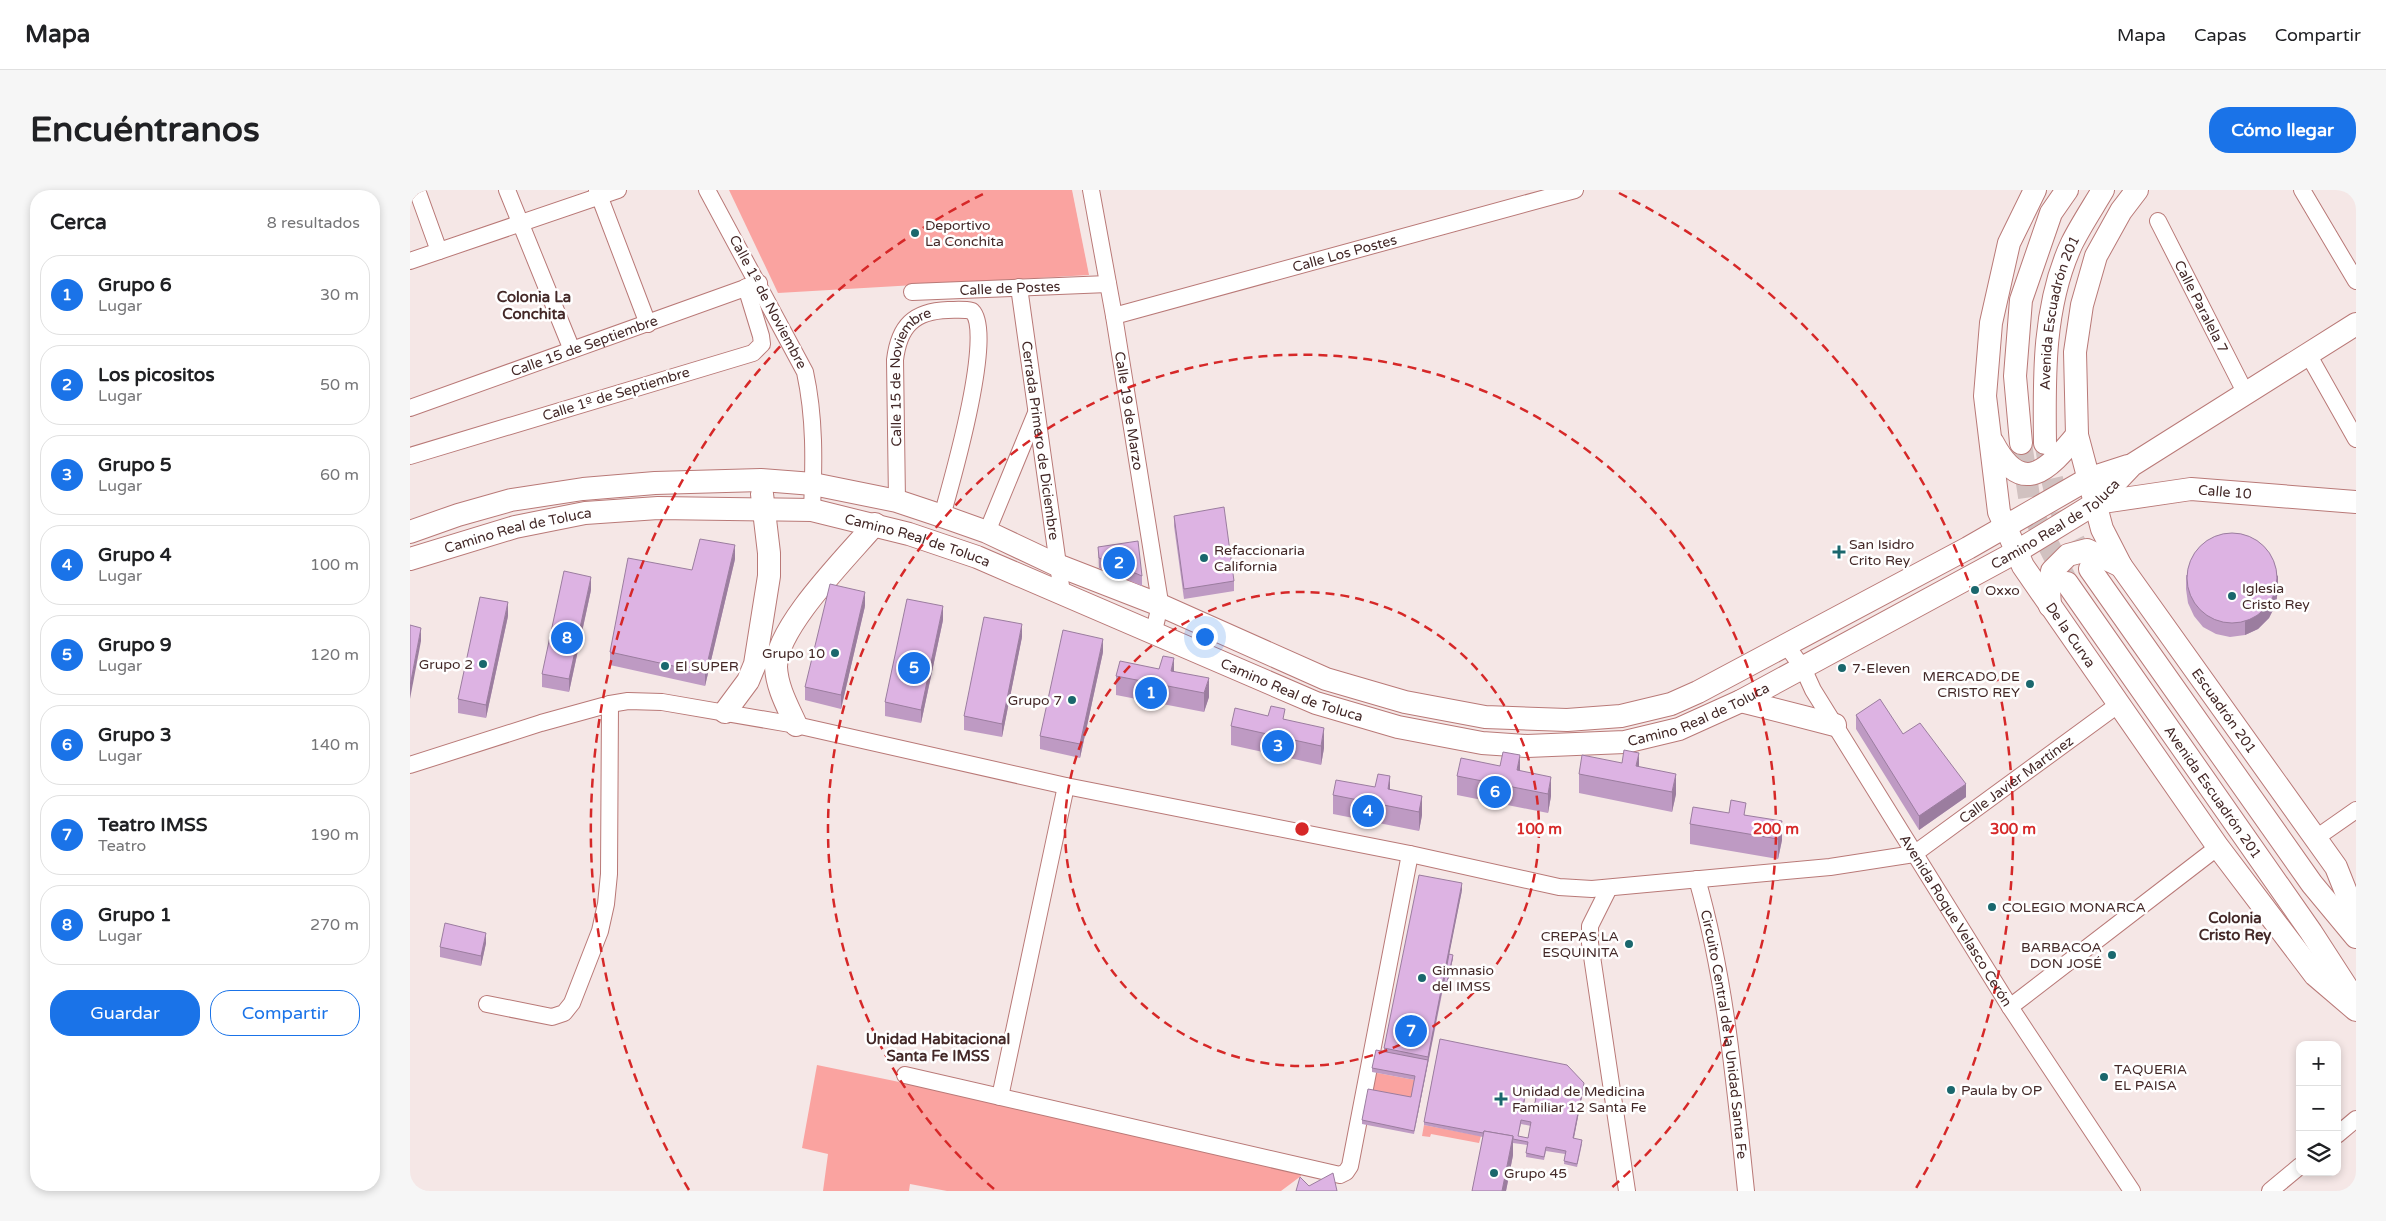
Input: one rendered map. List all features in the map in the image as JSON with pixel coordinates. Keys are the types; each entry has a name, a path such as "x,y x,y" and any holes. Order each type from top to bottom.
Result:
{"main road":[{"name":"De la Curva","path":"2034,190 2009,243 1991,323 1985,396 1999,512 2004,527 2023,566 2218,847 2315,975 2356,1010"},
{"path":"2021,442 2015,376 2021,300 2051,213 2067,190"},
{"name":"Avenida Escuadrón 201","path":"2046,443 2044,381 2048,333 2057,287 2072,244 2103,190"},
{"path":"2096,503 2077,435 2075,352 2082,305 2096,256 2121,211 2137,190"},
{"name":"Camino Real de Toluca","path":"410,559 516,527 585,513 658,508 812,510 875,524 978,557 1154,631 1316,703 1415,730 1482,743 1527,746 1624,742 1679,729 1741,701 2016,552 2096,503 2132,465 2245,392 2356,324"},
{"path":"1989,435 2008,466 2016,472 2026,474 2046,469 2077,435"},
{"name":"Camino Real de Toluca","path":"410,532 458,515 511,500 583,489 655,483 761,480 813,484 897,501 987,532 1057,565 1160,605 1326,679 1405,702 1485,717 1527,720 1621,716 1671,704 1786,645 2004,527 2088,479 2132,465"},
{"path":"725,712 748,681 755,664 769,576 769,553 761,480"},
{"name":"Calle 10","path":"2096,503 2191,489 2356,502"},
{"name":"Escuadrón 201","path":"2096,503 2102,529 2121,566 2316,838 2336,868 2356,917"},
{"path":"909,534 920,509"},
{"path":"796,725 778,683 776,666 778,649 786,632 800,612 875,524"},
{"path":"2050,606 2049,590 2052,571 2068,555 2087,550 2121,566"},
{"name":"Avenida Escuadrón 201","path":"2090,569 2312,884 2356,937"},
{"name":"Avenida Escuadrón 201","path":"2067,583 2311,932 2356,1002"},
{"path":"1741,701 1835,725"},
{"path":"1527,720 1527,746"}],"street":[{"path":"417,190 439,251"},
{"path":"507,190 572,350"},
{"path":"410,262 520,224 598,193 618,190"},
{"name":"Calle 1º de Noviembre","path":"707,190 752,285 805,372 812,405 814,429 812,510"},
{"name":"Calle 19 de Marzo","path":"1091,190 1114,316 1160,605 1154,631"},
{"name":"Calle Los Postes","path":"1114,316 1575,190"},
{"path":"2302,190 2356,281"},
{"path":"598,193 648,324"},
{"name":"Calle Paralela 7","path":"2158,220 2245,392"},
{"name":"Calle de Postes","path":"912,292 1108,284"},
{"name":"Calle 15 de Septiembre","path":"410,408 648,324 752,285"},
{"name":"Calle 1º de Septiembre","path":"410,456 753,353 762,344 752,285"},
{"name":"Cerrada Primero de Diciembre","path":"1019,288 1062,593"},
{"name":"Calle 15 de Noviembre","path":"897,501 895,370 897,344 903,330 915,317 930,310 972,311 978,320 974,382 960,452 942,516"},
{"path":"2308,354 2355,435"},
{"path":"987,532 1036,413"},
{"name":"Avenida Roque Velasco Cerón","path":"1786,645 1802,668 1813,690 2010,1007 2132,1191"},
{"path":"410,765 541,723 610,704 643,701 725,712 796,725 1066,786 1410,854 1559,887 1609,888 1830,867 1914,854"},
{"path":"486,1004 552,1017 564,1013 572,1003 600,931 606,904 609,874 610,704"},
{"name":"Calle Javier Martínez","path":"1914,854 2119,704"},
{"path":"1000,1097 1066,786"},
{"path":"2316,838 2356,810"},
{"path":"2010,1007 2218,847"},
{"path":"905,1075 1334,1175 1346,1172 1350,1166 1410,854"},
{"name":"Circuito Central de la Unidad Santa Fe","path":"1697,879 1711,929 1735,1088 1746,1191"},
{"path":"1609,888 1590,926 1590,942 1627,1191"},
{"path":"2341,1132 2356,1119"},
{"path":"2270,1191 2296,1169"}],"shaded area":[{"name":"Deportivo La Conchita","path":"729,190 1072,190 1089,275 778,293"},
{"path":"817,1065 1300,1165 1301,1176 1281,1191 947,1191 910,1184 909,1191 823,1191 828,1154 802,1148"},
{"path":"1372,1072 1415,1080 1411,1101 1368,1092"},
{"path":"1424,1125 1481,1136 1479,1143 1431,1134 1430,1137 1422,1136"}],"building":[{"name":"Refaccionaria California","path":"1224,507 1234,581 1184,589 1174,516"},
{"name":"Iglesia Cristo Rey","path":"2232,533 2249,536 2264,546 2274,561 2277,578 2274,595 2264,610 2249,620 2232,623 2215,620 2200,610 2190,595 2187,578 2190,561 2200,546 2215,536"},
{"path":"700,539 735,545 705,673 610,652 628,558 692,570"},
{"path":"1138,541 1142,576 1099,558 1098,547"},
{"path":"564,571 591,577 569,679 542,674"},
{"name":"Grupo 10","path":"830,584 865,592 841,695 805,687"},
{"name":"Grupo 2","path":"480,597 508,602 486,705 458,699"},
{"path":"907,599 943,606 921,710 885,702"},
{"path":"984,617 1022,624 1002,724 964,716"},
{"path":"410,625 421,628 410,686"},
{"name":"Grupo 7","path":"1063,630 1103,639 1080,744 1040,736"},
{"path":"1163,656 1174,658 1171,671 1209,678 1204,693 1116,676 1120,661 1159,669"},
{"path":"1880,699 1903,734 1920,723 1966,784 1919,816 1856,715"},
{"path":"1271,706 1285,709 1283,719 1324,728 1321,746 1231,726 1235,708 1268,716"},
{"path":"1624,750 1639,753 1636,766 1676,774 1672,792 1579,774 1582,755 1622,763"},
{"path":"1503,752 1520,755 1517,770 1551,777 1548,794 1457,776 1461,758 1500,766"},
{"path":"1378,774 1390,776 1388,789 1422,796 1419,812 1333,795 1336,780 1375,787"},
{"path":"1731,800 1746,803 1744,815 1782,821 1778,839 1690,824 1693,807 1729,813"},
{"path":"1419,875 1462,883 1428,1057 1384,1048"},
{"path":"445,923 486,933 481,956 440,947"},
{"path":"1449,954 1453,955 1447,982 1444,981"},
{"path":"1440,1039 1567,1065 1584,1083 1573,1138 1582,1140 1577,1164 1564,1161 1566,1151 1546,1147 1544,1157 1526,1153 1528,1142 1513,1139 1513,1136 1484,1131 1483,1133 1424,1122","holes":["1526,1090 1537,1092 1534,1108 1523,1106","1521,1120 1531,1122 1528,1138 1518,1136"]},
{"path":"1376,1050 1428,1060 1414,1131 1362,1120 1368,1089 1411,1097 1415,1076 1372,1068"},
{"path":"1484,1131 1513,1136 1502,1191 1472,1191"},
{"path":"1333,1173 1337,1191 1296,1191 1300,1177 1309,1186"}],"tunnel":[{"path":"2021,443 2031,510 2067,582"},
{"path":"2046,446 2052,480 2061,510 2066,524 2089,568"}],"place":[{"name":"Deportivo La Conchita","path":"915,233"},
{"name":"San Isidro Crito Rey","path":"1839,552"},
{"name":"Refaccionaria California","path":"1204,558"},
{"name":"Los picositos","path":"1119,563"},
{"name":"Oxxo","path":"1975,590"},
{"name":"Iglesia Cristo Rey","path":"2232,596"},
{"name":"Grupo 1","path":"567,638"},
{"name":"Grupo 10","path":"835,653"},
{"name":"Grupo 2","path":"483,664"},
{"name":"El SUPER","path":"665,666"},
{"name":"Grupo 9","path":"914,668"},
{"name":"7-Eleven","path":"1842,668"},
{"name":"MERCADO DE CRISTO REY","path":"2030,684"},
{"name":"Grupo 6","path":"1151,693"},
{"name":"Grupo 7","path":"1072,700"},
{"name":"Grupo 5","path":"1278,746"},
{"name":"Grupo 3","path":"1495,792"},
{"name":"Grupo 4","path":"1368,811"},
{"name":"COLEGIO MONARCA","path":"1992,907"},
{"name":"CREPAS LA ESQUINITA","path":"1629,944"},
{"name":"BARBACOA DON JOSÉ","path":"2112,955"},
{"name":"Gimnasio del IMSS","path":"1422,978"},
{"name":"Teatro IMSS","path":"1411,1031"},
{"name":"TAQUERIA EL PAISA","path":"2104,1077"},
{"name":"Paula by OP","path":"1951,1090"},
{"name":"Unidad de Medicina Familiar 12 Santa Fe","path":"1501,1099"},
{"name":"Grupo 45","path":"1494,1173"}],"district":[{"name":"Colonia La Conchita","path":"534,306"},
{"name":"Colonia Cristo Rey","path":"2235,926"},
{"name":"Unidad Habitacional Santa Fe IMSS","path":"938,1048"}]}
